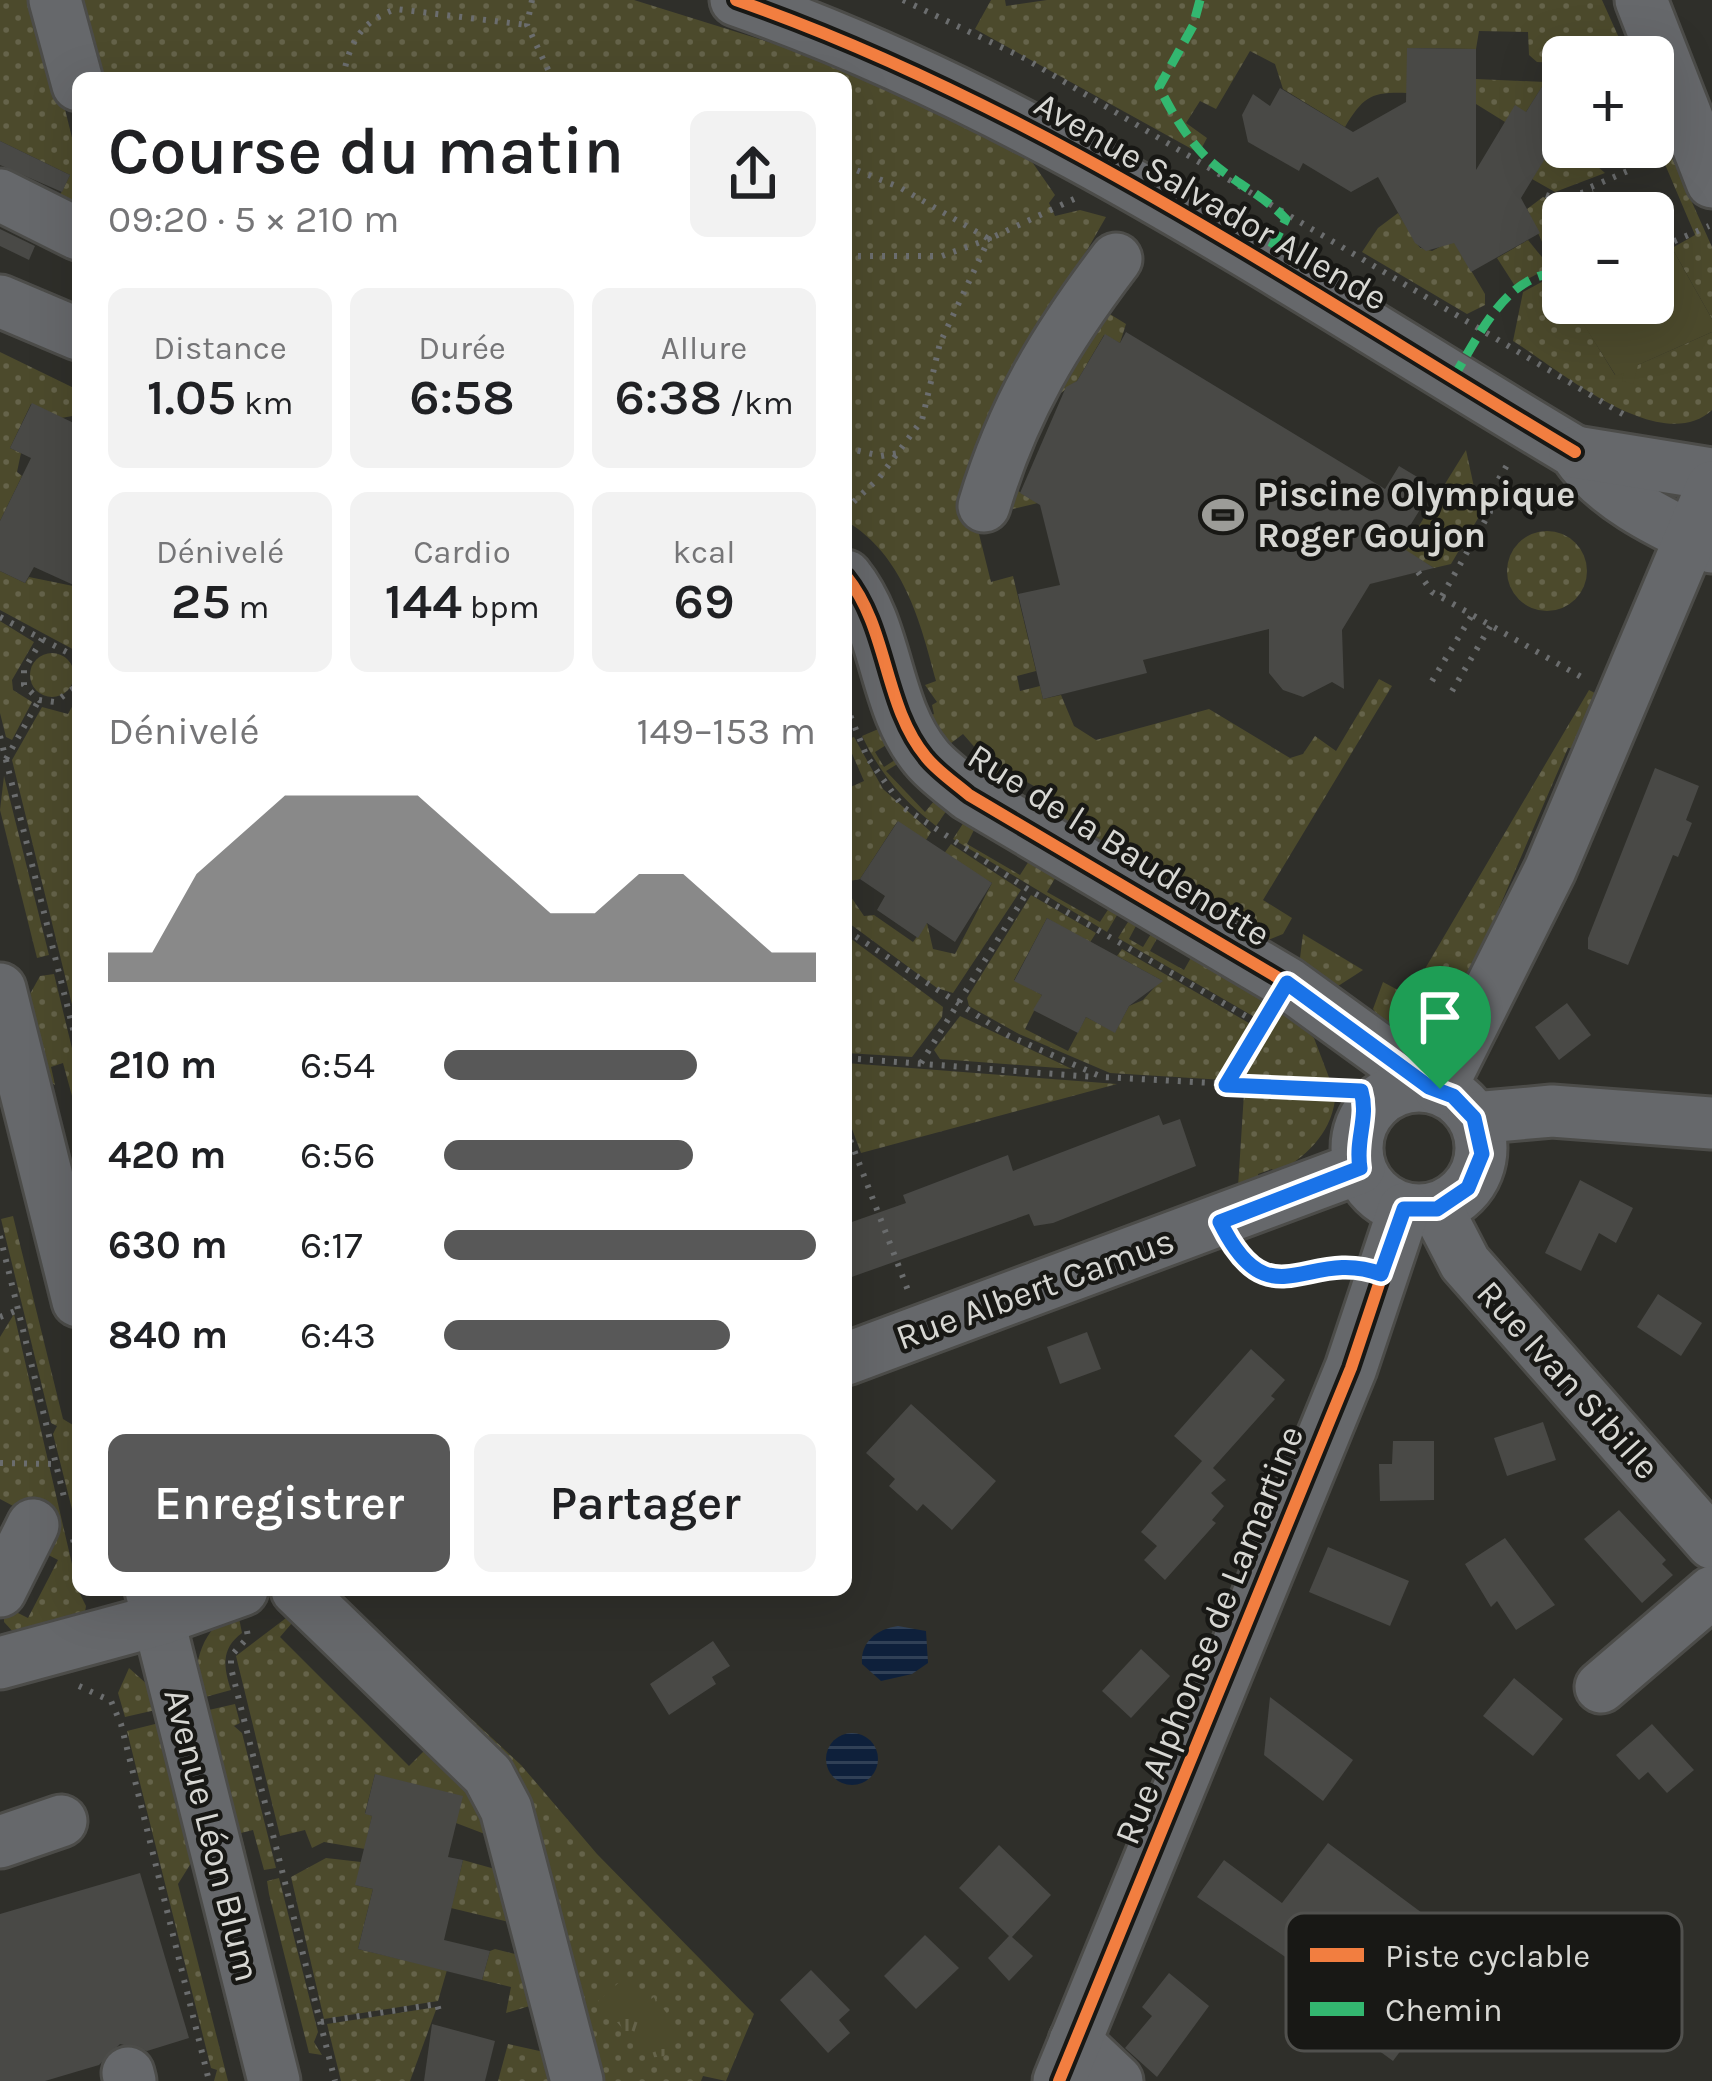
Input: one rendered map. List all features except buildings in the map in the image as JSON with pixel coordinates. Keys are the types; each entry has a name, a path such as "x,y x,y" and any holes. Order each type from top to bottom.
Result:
{"street":[{"path":"56,0 75,72"},
{"name":"Avenue Salvador Allende","path":"736,0 931,78 1120,179 1575,452 1587,470 1652,518 1701,542"},
{"path":"1641,0 1712,182"},
{"path":"0,195 72,231"},
{"path":"984,506 1003,445 1054,341 1116,259"},
{"path":"0,301 72,331"},
{"path":"1575,452 1712,474"},
{"path":"1448,1098 1622,701 1701,542 1712,487"},
{"name":"Rue de la Baudenotte","path":"852,586 877,626 902,712 925,756 968,795 1278,978 1448,1098"},
{"path":"0,989 72,1277"},
{"path":"1338,1019 1364,1102 1357,1139 1360,1168 1376,1194 1420,1209 1468,1188 1477,1172 1481,1135 1448,1098"},
{"path":"1364,1102 1394,1091 1552,1112 1712,1123"},
{"name":"Rue Albert Camus","path":"852,1357 1360,1168"},
{"name":"Rue Alphonse de Lamartine","path":"1067,2061 1351,1368 1381,1274 1420,1209"},
{"name":"Rue Ivan Sibille","path":"1420,1209 1712,1543"},
{"path":"0,1592 56,1516"},
{"path":"1601,1687 1712,1592"},
{"path":"22,1657 154,1605 209,1596"},
{"path":"302,1596 488,1775 506,1809 578,2081"},
{"name":"Avenue Léon Blum","path":"154,1605 274,2081"},
{"path":"0,1842 61,1821"},
{"path":"1067,2061 1117,2081"}],"path":[{"path":"532,0 527,25 549,72"},
{"path":"902,0 1027,59 1645,427"},
{"path":"344,72 347,52 375,16 396,9 527,25"},
{"path":"852,168 899,187 989,239"},
{"path":"1582,192 1630,170"},
{"path":"852,256 942,256 1120,179"},
{"path":"1674,240 1712,224"},
{"path":"852,503 899,453 922,420 940,343 989,239"},
{"path":"1442,597 1490,512 1490,494 1530,425"},
{"path":"852,449 880,456 899,453"},
{"path":"1418,572 1442,597 1622,701"},
{"path":"1432,681 1472,615"},
{"path":"0,616 72,655"},
{"path":"1452,691 1491,626"},
{"path":"42,639 24,670 24,686 39,700 55,703 72,690"},
{"path":"6,759 39,700"},
{"path":"0,736 72,1025"},
{"path":"921,1064 1056,847"},
{"path":"852,934 958,1005 1102,1078"},
{"path":"1226,1085 1278,978"},
{"path":"852,1058 1226,1085 1364,1102"},
{"path":"852,1148 923,1330"},
{"path":"1220,1222 1239,1260 1263,1273 1306,1276 1353,1263 1381,1274"},
{"path":"0,1236 56,1464 56,1516 72,1547"},
{"path":"0,1317 18,1310"},
{"path":"0,1463 56,1464"},
{"path":"240,1596 248,1637 231,1656 231,1668 335,2081"},
{"path":"22,1657 111,1701 121,1724 209,2081"},
{"path":"321,2022 437,2004 440,2011"}],"green space":[{"path":"0,0 38,0 72,138 72,207 57,201 70,175 0,141"},
{"path":"82,0 634,0 804,53 849,72 100,72"},
{"path":"991,0 1005,0 1006,6 1047,0 1602,0 1618,36 1542,36 1542,62 1529,55 1528,32 1479,31 1476,49 1408,48 1407,93 1370,98 1345,127 1283,89 1275,64 1250,51 1216,109 1200,101 1186,123 1207,138 1199,153 975,29"},
{"path":"852,73 1028,156 1055,195 1049,203 1055,216 1080,210 1106,217 1066,287 1126,324 1120,343 1104,335 1077,381 1050,401 1013,488 1038,503 975,518 991,582 1013,576 1036,671 1017,676 1020,691 1040,686 1043,699 1061,695 1074,726 1096,740 1209,709 1290,758 1303,754 1315,736 1336,751 1379,679 1392,686 1263,900 1292,918 1283,934 1263,942 1209,920 1216,908 1169,882 1162,892 1155,888 1160,878 1147,863 1133,875 1126,871 1132,859 1085,832 1078,843 1045,823 1058,800 1011,773 997,796 987,790 993,771 982,764 969,778 961,771 978,751 963,734 942,750 922,719 934,714 932,705 937,702 925,685 936,681 923,635 895,570 852,525"},
{"path":"1476,79 1542,82 1526,112 1505,122 1476,104"},
{"path":"1674,162 1712,247 1712,319 1674,252 1674,247 1695,235 1667,168 1674,168"},
{"path":"1542,163 1542,168 1599,168 1605,173 1555,192 1532,179"},
{"path":"1542,198 1542,242 1527,209"},
{"path":"1398,213 1420,248 1432,251 1453,240 1485,294 1485,305 1467,314 1362,252 1378,228"},
{"path":"1528,240 1542,257 1542,271 1515,286 1497,258"},
{"path":"1674,252 1712,319 1712,332 1638,365 1633,384 1622,381 1624,373 1616,376 1583,324 1674,324"},
{"path":"1542,282 1542,324 1584,324 1615,375 1712,332 1712,410 1691,422 1666,423 1639,417 1584,388 1513,341 1523,292"},
{"path":"0,352 72,387 72,416 61,418 31,404 10,448 21,453 17,472 22,476 0,521"},
{"path":"1466,450 1480,515 1451,564 1434,568 1404,550"},
{"path":"1547,531 1575,543 1587,571 1575,599 1547,611 1519,599 1507,571 1519,543"},
{"path":"0,571 25,583 29,577 72,586 72,649 0,610"},
{"path":"0,621 34,642 12,680 13,690 32,702 12,740 6,737 0,713"},
{"path":"52,653 67,660 72,683 67,690 52,697 37,690 30,675 37,660"},
{"path":"1589,690 1599,695 1578,748 1568,748 1499,908 1504,922 1471,980 1445,1011 1429,1020 1384,1024 1373,1009 1383,982 1409,996"},
{"path":"42,707 68,714 72,707 72,1005 12,760"},
{"path":"883,727 891,742 875,752 884,767 906,753 909,757 886,771 925,812 934,801 947,810 936,826 893,786 862,736"},
{"path":"852,738 883,789 931,832 926,840 897,822 860,879 852,881 852,786 864,781 852,754"},
{"path":"4,776 49,955 37,958 0,810"},
{"path":"964,822 975,828 967,844 1020,875 1034,853 1061,868 1047,892 1100,922 1111,905 1120,910 1107,932 953,839"},
{"path":"951,844 1021,890 953,993 937,988 852,925 852,898 864,916 874,915 913,942 927,923 933,949 955,954 992,883 943,855"},
{"path":"1031,895 1096,933 1089,944 1047,918 1014,980 1042,995 1025,1029 1068,1051 1086,1017 1115,1032 1129,1006 1143,1000 1161,980 1117,956 1122,949 1254,1026 1224,1080 1110,1073 1019,1034 969,1006 967,998"},
{"path":"1131,917 1138,922 1129,939 1143,947 1157,924 1163,928 1150,951 1184,970 1197,947 1274,993 1258,1019 1118,938"},
{"path":"1303,934 1363,970 1335,988 1299,966"},
{"path":"852,939 943,1007 942,1017 912,1057 852,1053"},
{"path":"54,974 72,1048 72,1096 63,1063 51,1067 55,1085 43,1077 25,1003 40,976"},
{"path":"1277,1005 1314,1038 1333,1088 1230,1081"},
{"path":"960,1016 1072,1069 940,1059 934,1050"},
{"path":"852,1063 1117,1084 861,1153 852,1129"},
{"path":"1244,1093 1335,1100 1322,1135 1306,1152 1276,1175 1272,1169 1258,1174 1260,1182 1238,1187"},
{"path":"13,1216 63,1419 72,1424 72,1509 53,1434 57,1426 51,1423 1,1219"},
{"path":"14,1314 72,1564 72,1596 81,1596 86,1606 85,1612 15,1634 4,1622 4,1606 28,1618 58,1560 35,1548 47,1524 0,1499 0,1337"},
{"path":"338,1596 521,1765 597,1854 754,2014 726,2081 703,2076 701,2081 596,2081 545,1885"},
{"path":"237,1608 242,1633 226,1659 231,1690 198,1699 202,1647 215,1626"},
{"path":"294,1612 298,1616 280,1637 409,1766 428,1747 479,1800 490,1836 456,1823 375,1774 365,1813 372,1816 365,1849 324,1842 312,1848 305,1830 280,1836 236,1656"},
{"path":"129,1668 149,1686 160,1709 125,1717 118,1693"},
{"path":"235,1704 240,1723 234,1726 242,1733 276,1868 264,1870 253,1830 241,1833 246,1853 238,1849 200,1712"},
{"path":"163,1722 193,1860 178,1884 228,2081 214,2081 217,2070 211,2068 127,1731"},
{"path":"326,1858 361,1862 356,1885 373,1889 358,1949 447,1970 438,2001 324,2019 291,1877"},
{"path":"463,1860 502,1871 517,1924 451,1908"},
{"path":"279,1878 318,2032 314,2042 322,2055 309,2053 269,1894 267,1881"},
{"path":"490,1951 515,1954 522,1979 532,1977 533,2005 506,2013 511,1987 482,1980"},
{"path":"624,1978 645,2003 654,1997 684,2035 664,2056 649,2058 598,2001"},
{"path":"437,2007 410,2081 341,2081 327,2024"},
{"path":"508,2044 553,2054 560,2081 498,2081"}],"water":[{"path":"898,1626 926,1631 928,1663 912,1674 881,1681 862,1664 864,1649 877,1634"},
{"path":"852,1733 871,1740 878,1759 871,1778 852,1785 833,1778 826,1759 833,1740"}],"marked path":[{"path":"1200,0 1193,26 1159,87 1201,152 1286,219 1263,265"},
{"path":"1453,378 1496,309 1510,294 1542,275"}],"cycle path":[{"path":"736,0 847,43 1062,146 1269,265 1575,452"},
{"path":"852,585 871,619 901,714 926,757 941,772 969,795 1287,983 1429,1086"},
{"path":"1059,2081 1351,1368 1404,1209"}],"place":[{"name":"Piscine Olympique Roger Goujon","path":"1223,515"}],"route":[{"path":"1287,983 1429,1087 1440,1089 1465,1105 1474,1118 1481,1135 1477,1172 1468,1188 1437,1209 1404,1209 1381,1274 1353,1263 1286,1277 1263,1273 1239,1260 1220,1222 1360,1168 1357,1139 1367,1113 1361,1091 1226,1085 1287,983"}]}
